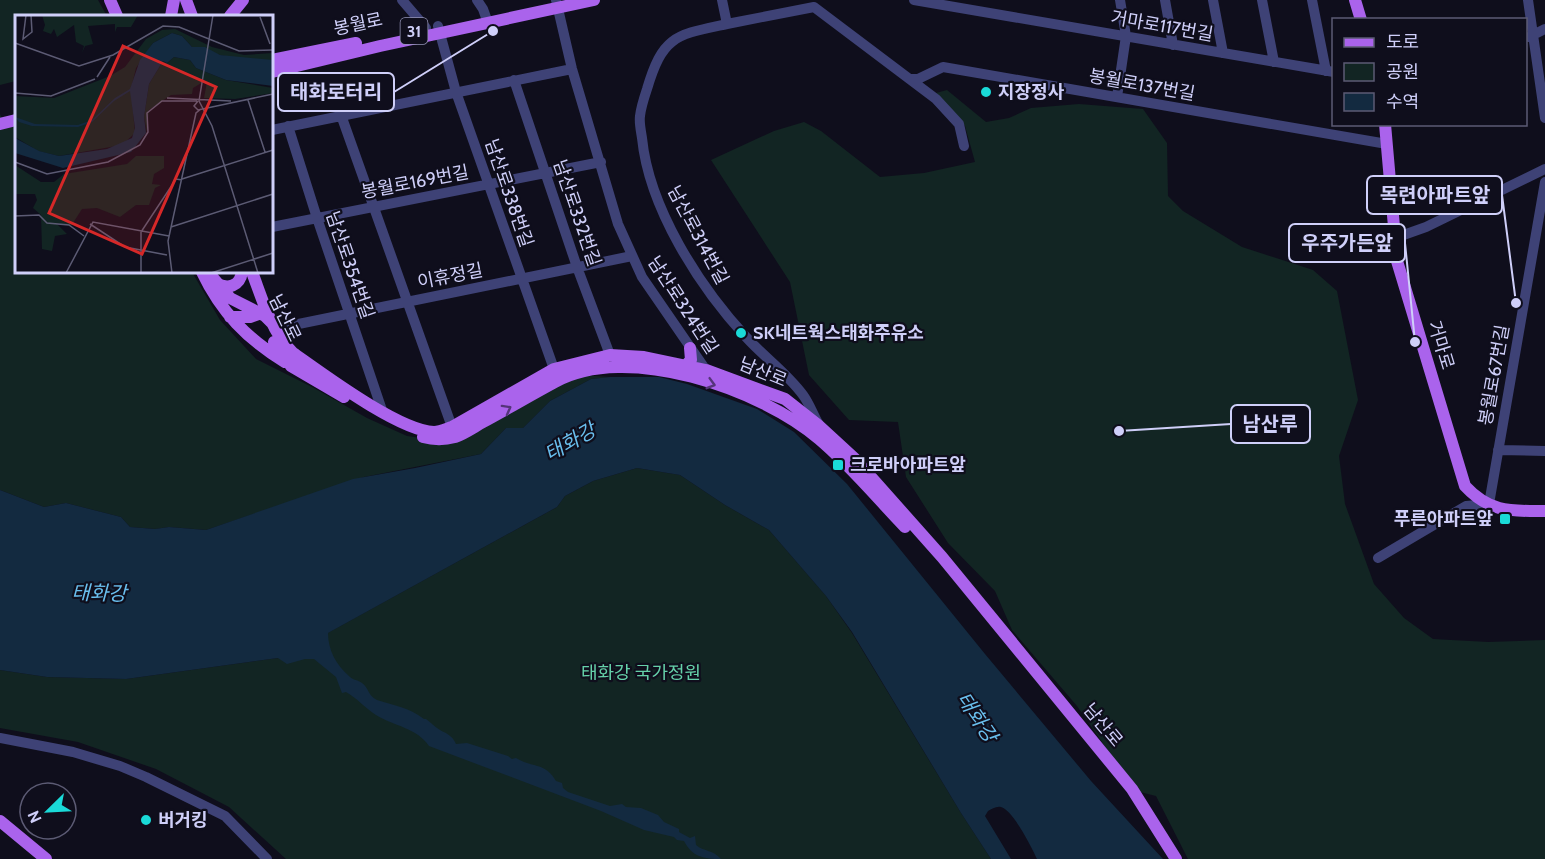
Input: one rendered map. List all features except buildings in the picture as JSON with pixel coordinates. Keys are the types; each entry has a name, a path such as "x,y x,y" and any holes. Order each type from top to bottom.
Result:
{"main road":[{"path":"110,0 117,15"},
{"path":"171,15 176,0"},
{"path":"176,0 179,15"},
{"path":"186,0 192,15"},
{"path":"231,15 245,0"},
{"path":"239,15 246,4 245,0"},
{"path":"435,29 556,2 594,0"},
{"path":"1355,0 1361,18"},
{"name":"봉월로","path":"273,72 380,46 435,29"},
{"name":"봉월로","path":"273,60 435,29"},
{"path":"0,124 15,120"},
{"name":"거마로","path":"1385,126 1397,261 1465,486 1475,497 1503,510 1545,511"},
{"path":"202,273 209,287 242,331 264,349 291,366"},
{"name":"남산로","path":"211,273 216,283 230,298 263,310"},
{"path":"216,283 222,286 232,286 243,273"},
{"name":"남산로","path":"244,273 281,342 293,353 383,413 419,429 435,432 452,427 554,369 610,355 644,357 706,370 785,399 855,459 954,572 1132,789 1176,859"},
{"name":"남산로","path":"252,273 277,348 291,366 400,429 435,440 455,437 558,380 577,372 612,366 635,366 662,370 736,391 782,412 819,439 948,574 1117,776 1170,859"},
{"path":"230,317 250,317 263,310"},
{"path":"685,366 692,360 690,348"},
{"path":"0,821 46,859"}],"street":[{"path":"402,0 435,29"},
{"path":"477,0 487,19"},
{"path":"722,0 727,24 814,7 936,99 959,124 964,146"},
{"name":"거마로117번길","path":"914,0 1330,71"},
{"path":"1117,97 1126,36 1120,0"},
{"path":"1165,0 1173,45"},
{"path":"1213,0 1223,53"},
{"path":"1262,0 1274,62"},
{"path":"1312,0 1330,71"},
{"path":"1528,0 1529,37 1545,118"},
{"name":"남산로324번길","path":"556,2 572,69 618,224 642,277 706,370"},
{"name":"남산로314번길","path":"727,24 681,34 660,53 652,70 640,117 644,156 656,194 692,266 713,298 746,338 786,376 804,397 818,425 819,439"},
{"name":"남산로338번길","path":"435,29 554,369"},
{"path":"1529,37 1545,29"},
{"name":"봉월로137번길","path":"910,79 918,79 943,67 1387,144"},
{"path":"273,130 572,69"},
{"name":"남산로332번길","path":"514,80 577,267 610,355"},
{"path":"341,115 452,427"},
{"name":"남산로354번길","path":"288,126 383,413"},
{"name":"봉월로169번길","path":"273,227 546,173 599,159"},
{"path":"1395,238 1426,227 1545,169"},
{"name":"봉월로67번길","path":"1489,504 1545,182"},
{"path":"1533,246 1545,239"},
{"name":"이휴정길","path":"273,326 406,302 632,256"},
{"path":"773,394 784,388 786,376"},
{"path":"1498,450 1545,451"},
{"path":"1378,558 1466,506 1489,504"},
{"path":"0,738 73,752 111,763 146,777 225,816 267,859"}],"green space":[{"path":"0,0 98,0 106,15 15,15 15,81 0,85"},
{"path":"947,90 986,122 1009,118 1031,108 1079,104 1143,109 1167,143 1168,196 1183,211 1242,247 1313,270 1337,291 1358,400 1339,456 1345,504 1374,584 1404,618 1433,639 1488,642 1545,640 1545,859 1188,859 1156,796 1136,791 1077,706 1012,630 995,591 948,543 906,477 898,422 849,420 809,375 790,282 711,160 774,131 804,122 821,131 880,177 924,173 975,162 965,126 936,93"},
{"path":"0,114 2,119 15,115 15,273 193,273 220,320 256,359 367,418 407,436 435,440 581,375 610,377 591,379 550,401 523,428 506,428 481,454 364,477 206,530 130,527 121,517 66,503 44,507 0,490"},
{"name":"태화강 국가정원","path":"637,468 680,475 725,505 769,530 826,596 852,633 991,859 286,859 229,807 156,769 78,742 0,728 0,670 47,677 126,679 278,658 557,507 565,496 593,481"}],"water":[{"name":"태화강","path":"659,377 687,384 757,409 794,432 847,484 1091,781 1163,859 1037,859 1011,815 999,807 988,811 985,816 1011,859 991,859 852,632 826,596 769,530 725,505 680,475 637,468 593,481 565,496 557,507 328,633 329,645 341,667 351,678 364,685 374,698 407,709 426,719 451,737 456,744 467,743 543,768 556,781 562,783 563,788 568,792 610,806 622,804 658,815 664,822 679,829 679,832 690,838 695,836 696,845 721,859 699,856 691,851 684,841 644,830 601,811 429,746 412,731 383,719 354,697 346,692 342,693 336,677 314,659 287,664 278,658 126,679 47,677 0,670 0,490 44,507 66,503 121,517 130,527 206,530 353,479 481,454 506,428 523,428 550,401 591,379"}],"place":[{"name":"태화로터리","path":"493,31"},
{"name":"지장정사","path":"986,92"},
{"name":"목련아파트앞","path":"1516,303"},
{"name":"SK네트웍스태화주유소","path":"741,333"},
{"name":"우주가든앞","path":"1415,342"},
{"name":"남산루","path":"1119,431"},
{"name":"크로바아파트앞","path":"838,465"},
{"name":"푸른아파트앞","path":"1505,519"},
{"name":"버거킹","path":"146,820"}]}
